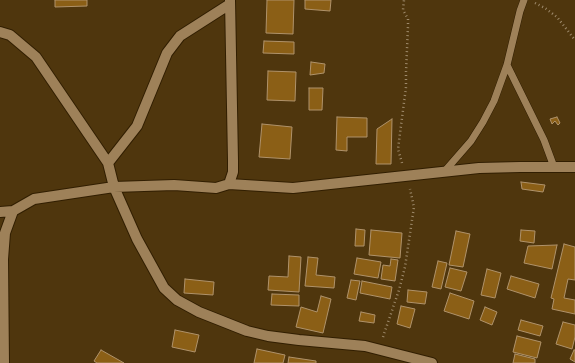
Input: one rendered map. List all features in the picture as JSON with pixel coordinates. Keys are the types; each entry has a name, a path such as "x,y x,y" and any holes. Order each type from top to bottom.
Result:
{"street":[{"path":"230,2 233,172 230,184"},
{"path":"108,163 137,126 167,53 180,36 230,2"},
{"path":"0,32 10,35 36,57 108,163 114,188 151,266 164,288 177,300 199,312 247,331 268,336 299,340 345,343 379,349 432,363"},
{"path":"0,212 13,211 34,199 114,188 174,185 216,188 230,184 293,188 479,168 575,167"},
{"path":"4,363 3,259 5,233 13,211"}],"lane":[{"path":"444,172 471,141 494,101 507,65 524,0"},
{"path":"507,65 544,140 554,167"}],"path":[{"path":"379,349 399,290 405,267 414,207 408,176 400,160 398,149 406,87 408,18 403,10 404,0"},
{"path":"534,3 557,16 575,40"}],"building":[{"path":"55,0 87,0 87,6 55,7"},
{"path":"267,0 294,0 293,34 266,33"},
{"path":"305,0 331,0 330,11 305,9"},
{"path":"264,41 294,42 294,54 263,53"},
{"path":"311,62 325,64 324,73 310,75"},
{"path":"268,71 296,72 295,101 267,100"},
{"path":"309,88 323,88 322,110 309,110"},
{"path":"337,117 367,118 367,137 347,137 347,151 336,150"},
{"path":"557,117 560,123 558,125 555,121 552,124 550,119"},
{"path":"392,119 391,164 376,164 377,129"},
{"path":"262,124 292,127 290,159 259,157"},
{"path":"521,182 545,185 543,192 522,189"},
{"path":"356,229 365,230 364,246 355,246"},
{"path":"371,230 402,233 400,258 369,255"},
{"path":"521,230 535,231 534,243 520,241"},
{"path":"456,231 470,234 463,267 449,265"},
{"path":"564,244 575,247 575,280 568,279 564,298 575,300 575,314 552,309 554,299 551,298"},
{"path":"557,245 552,269 524,263 528,246"},
{"path":"289,256 301,257 299,292 268,290 269,276 288,277"},
{"path":"308,257 318,258 316,275 335,277 334,288 305,286"},
{"path":"357,258 381,262 378,278 354,274"},
{"path":"391,259 398,260 395,281 381,279 383,265 390,266"},
{"path":"438,261 447,263 441,289 432,287"},
{"path":"450,268 467,272 461,291 445,287"},
{"path":"487,269 501,273 495,298 481,295"},
{"path":"511,276 539,284 535,298 507,289"},
{"path":"185,279 214,282 213,295 184,293"},
{"path":"351,280 360,281 356,300 347,298"},
{"path":"362,281 392,287 390,299 360,293"},
{"path":"408,290 427,292 425,304 407,302"},
{"path":"450,293 474,301 469,319 444,311"},
{"path":"272,294 299,295 299,306 271,305"},
{"path":"321,296 331,299 323,333 296,327 301,307 317,312"},
{"path":"401,306 415,309 410,328 397,324"},
{"path":"485,307 497,312 492,325 480,320"},
{"path":"361,312 375,315 374,323 359,321"},
{"path":"521,320 543,326 540,336 518,330"},
{"path":"563,322 575,325 575,337 572,349 556,344"},
{"path":"175,330 199,335 195,352 172,347"},
{"path":"517,336 541,342 537,358 513,352"},
{"path":"257,349 285,355 283,363 254,363"},
{"path":"101,350 124,363 97,363 94,361"},
{"path":"575,350 575,362 570,359"},
{"path":"515,354 535,359 535,363 513,363"},
{"path":"289,357 316,361 316,363 288,363"}]}
